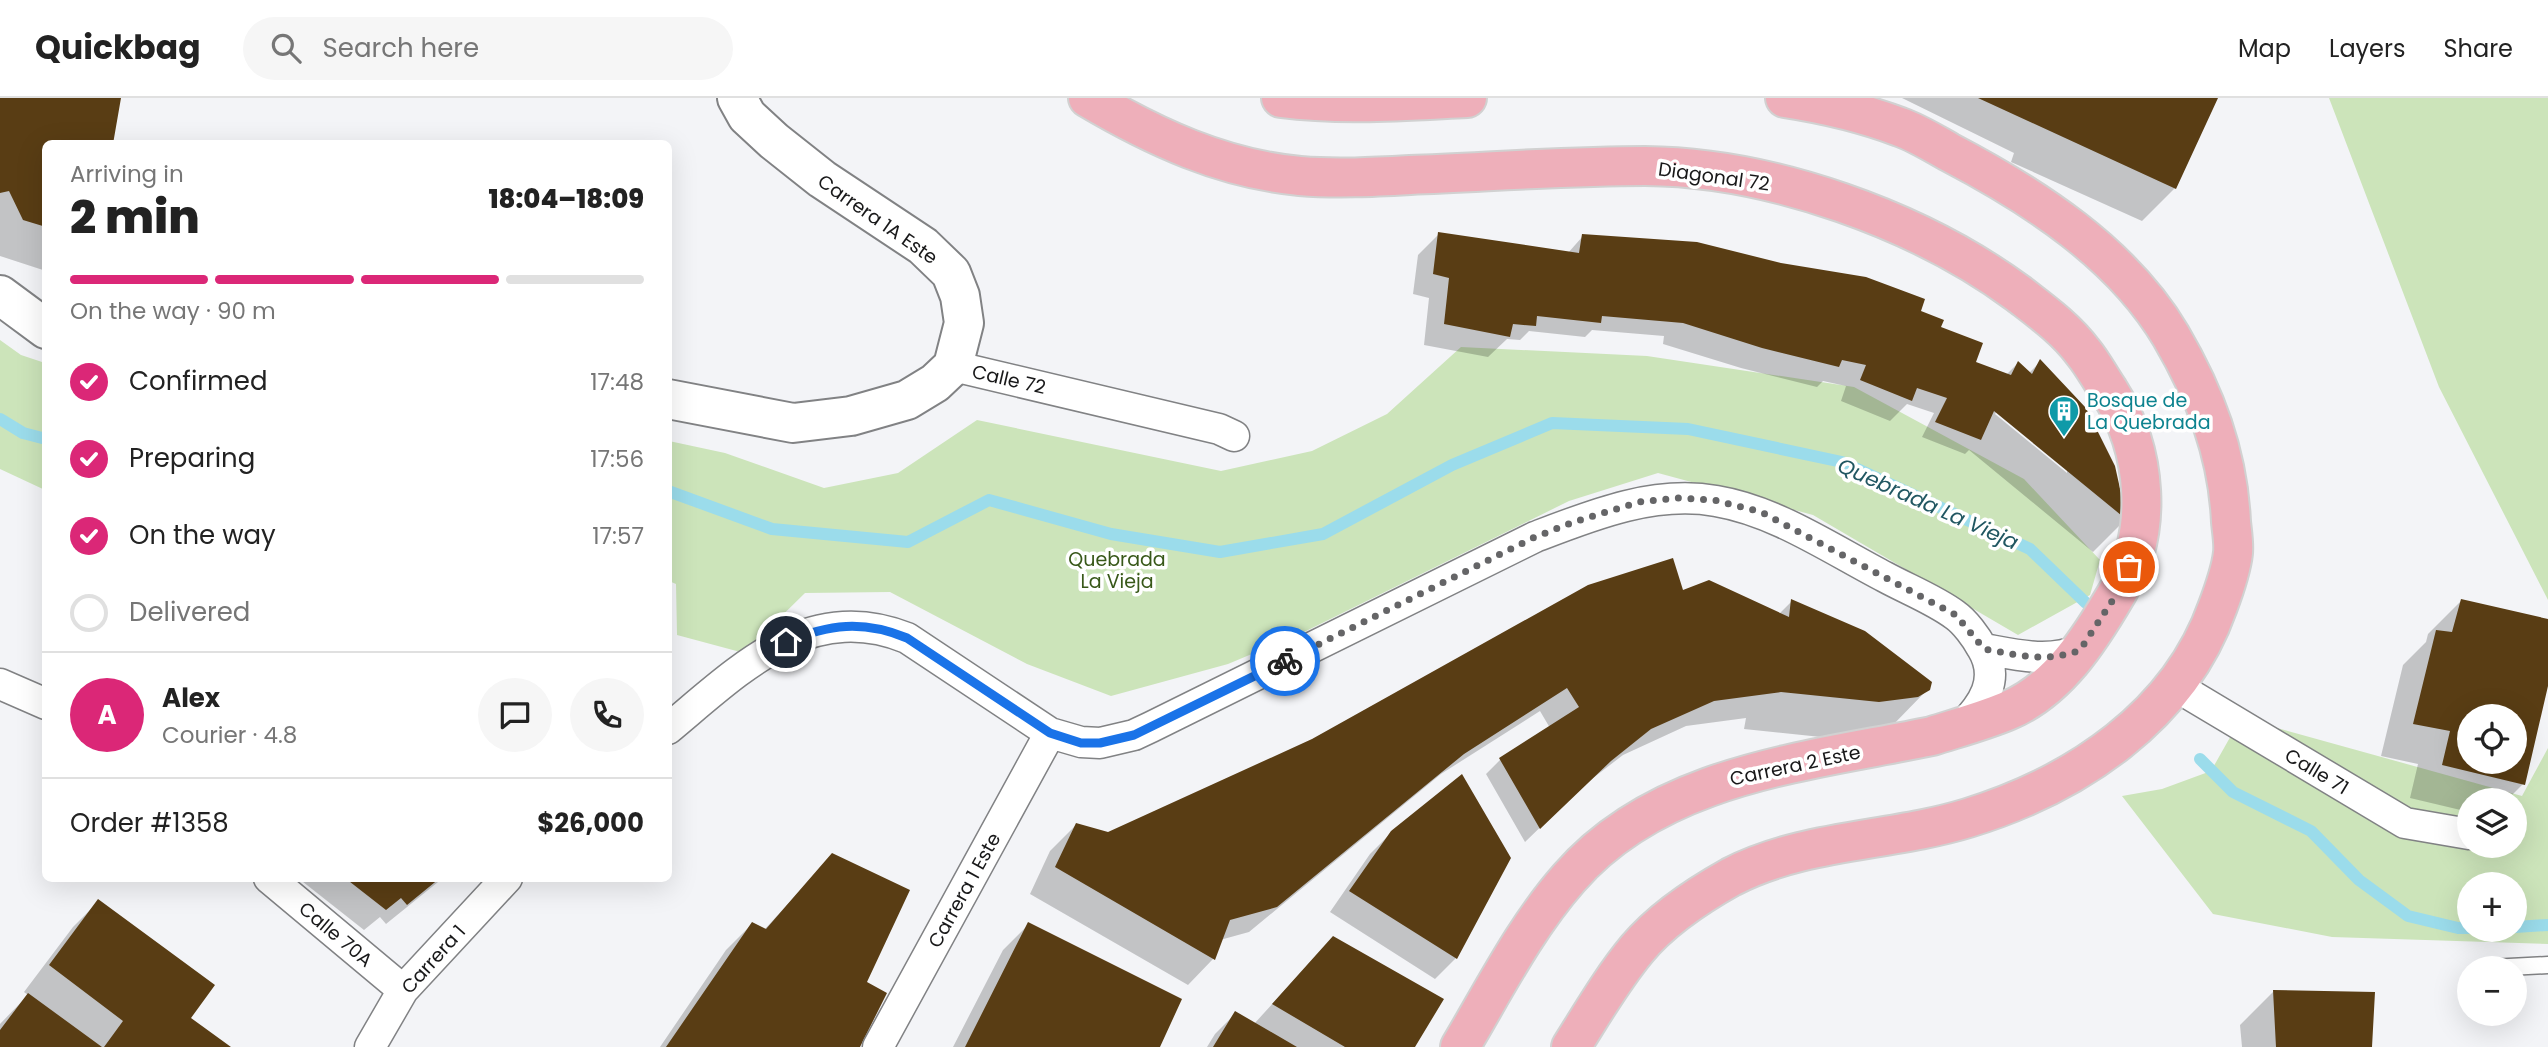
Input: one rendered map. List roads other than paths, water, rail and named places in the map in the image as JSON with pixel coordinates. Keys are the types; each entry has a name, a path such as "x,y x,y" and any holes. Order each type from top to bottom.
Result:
{"main road":[{"name":"Diagonal 72","path":"1088,98 1145,130 1190,150 1245,167 1301,176 1372,177 1647,166 1702,170 1757,181 1819,195 1882,218 1942,244 1996,277 2042,312 2082,350 2116,402 2136,455 2143,498 2140,521"},
{"path":"1281,98 1321,103 1367,103 1467,98"},
{"path":"1571,1047 1611,983 1639,946 1667,919 1697,897 1759,864 1799,852 1962,820 2027,796 2098,758 2144,719 2198,650 2213,621 2233,552 2230,487 2215,426 2188,366 2154,307 2115,265 2058,219 1981,169 1903,128 1822,103 1785,98"},
{"name":"Carrera 2 Este","path":"1460,1047 1534,921 1570,876 1611,839 1647,814 1692,791 1734,777 1932,736 1961,727 2010,710 2051,682 2080,650 2122,586 2136,549 2140,521"}],"street":[{"name":"Carrera 1A Este","path":"737,98 747,116 774,141 822,179 923,246 951,272 960,296 964,323 953,366"},
{"path":"0,295 42,326"},
{"name":"Calle 72","path":"672,400 793,423 851,416 907,400 935,383 953,366 1219,429 1234,436"},
{"path":"672,726 769,649 803,635 841,626 866,626 885,629 907,638 1050,733 1081,743 1100,743 1134,735 1535,537 1639,502 1678,498 1714,500 1761,512 1956,615 1984,649 1990,685 1984,702 1961,727"},
{"path":"1984,649 2045,658 2080,650"},
{"name":"Calle 71","path":"2175,682 2184,691 2405,823 2457,832"},
{"path":"0,684 42,702"},
{"name":"Carrera 1 Este","path":"878,1047 1050,733"},
{"name":"Calle 70A","path":"274,882 403,990"},
{"name":"Carrera 1","path":"370,1047 403,990 503,882"}],"lane":[{"path":"2527,966 2548,965"}],"waterway":[{"name":"Quebrada La Vieja","path":"0,419 23,433 42,438"},
{"name":"Quebrada La Vieja","path":"672,492 772,529 908,542 989,500 1111,534 1220,552 1323,534 1452,465 1552,423 1688,429 1842,462 2030,549 2086,603"},
{"name":"Quebrada La Vieja","path":"2200,759 2233,792 2311,831 2359,880 2408,916 2457,928"},
{"name":"Quebrada La Vieja","path":"2527,926 2548,925"}],"place":[{"name":"Bosque de La Quebrada","path":"2064,438"}]}
